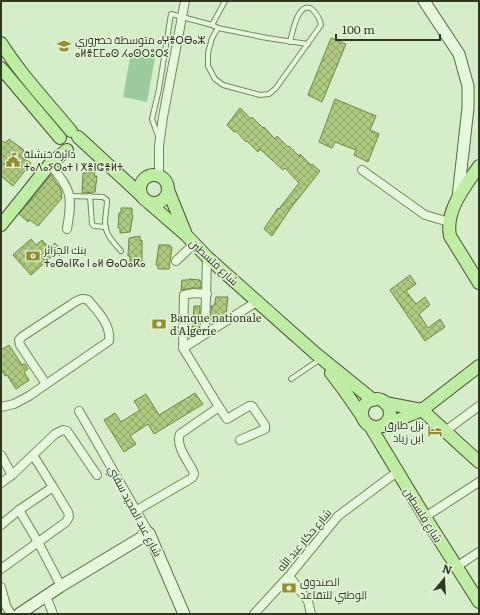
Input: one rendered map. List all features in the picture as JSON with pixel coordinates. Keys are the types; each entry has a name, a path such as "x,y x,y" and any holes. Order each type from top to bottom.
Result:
{"main road":[{"path":"424,1 459,54 468,86 468,108 458,197"},
{"path":"1,43 69,141"},
{"path":"1,69 69,141"},
{"path":"1,225 69,141"},
{"path":"1,216 69,141"},
{"name":"شارع فلسطين","path":"69,141 99,157 190,239 207,257 319,357 373,400"},
{"path":"479,166 458,197 453,207 449,222 450,236 475,269 479,283"},
{"path":"154,176 142,181 140,193 146,200 158,203 165,198 168,190"},
{"path":"122,178 154,176 166,182 168,190 190,239"},
{"name":"شارع فلسطين","path":"319,357 362,416"},
{"path":"479,366 422,410 383,426 374,427 366,424 362,416 363,408 369,401 377,399 385,403 422,410 444,432 479,462"},
{"path":"383,426 390,415 388,406 385,403"},
{"name":"شارع فلسطين","path":"370,426 397,472 479,602"},
{"path":"19,614 61,586 149,532"},
{"name":"شارع عبد المجيد سقني","path":"149,532 184,614"}],"street":[{"path":"154,176 184,1"},
{"path":"50,164 66,185 70,196 67,229"},
{"path":"362,170 426,215 449,222"},
{"path":"176,262 190,239"},
{"path":"205,334 207,257"},
{"path":"207,294 190,293 184,295 183,348 227,419 249,406 252,406 266,426 265,429 240,440"},
{"path":"1,407 14,404 29,396 109,341 109,331 107,325 86,299 75,302 19,340 20,345 46,384"},
{"path":"183,348 258,301"},
{"path":"444,432 479,406"},
{"path":"137,510 192,478 194,474 193,470 179,445 178,437 185,430 219,407"},
{"name":"شارع عبد المجيد سقني","path":"79,411 149,532"},
{"path":"1,483 12,475 55,434 63,430 67,430 97,476"},
{"path":"1,455 12,475"},
{"path":"1,569 66,522 69,517 68,512 33,455"},
{"name":"شارع حكار عبد الله","path":"254,614 289,576 338,516 397,472"},
{"path":"425,517 479,482"},
{"path":"1,525 19,510 53,487"},
{"path":"19,510 61,586"},
{"path":"456,567 479,552"},
{"path":"289,576 308,602 311,614"},
{"path":"1,587 6,606 11,614"},
{"path":"46,596 53,614"}],"lane":[{"path":"212,25 225,1"},
{"path":"218,28 212,38 208,53 208,66 215,79 223,85 260,95 269,94 276,88 321,25 320,19 306,1"},
{"path":"290,42 297,12 306,6 311,7"},
{"path":"181,16 218,28 308,44"},
{"path":"70,196 104,197 107,200 106,227 110,239 121,251"},
{"path":"90,196 92,224 94,226 106,227"},
{"path":"291,379 319,357"}],"green space":[{"path":"131,52 155,57 147,102 123,97"}],"building":[{"path":"331,38 346,44 322,102 308,95"},
{"path":"335,99 376,116 370,130 379,134 368,162 354,155 356,150 335,142 332,148 319,142"},
{"path":"240,108 251,119 252,117 263,128 264,127 275,139 277,136 299,156 300,154 311,165 312,164 320,171 290,209 272,236 264,229 278,208 279,209 299,183 285,168 283,170 260,149 258,152 236,131 234,132 227,125"},
{"name":"دائرة خنشلة ⵜⴰⴷⴰⵢⵔⴰⵜ ⵏ ⵅⴻⵏⵛⴻⵍⵜ","path":"9,139 24,150 20,156 31,163 13,186 1,176 1,140 5,143"},
{"path":"95,172 94,176 97,176 95,192 82,193 83,173"},
{"path":"51,175 61,190 62,198 38,226 30,220 28,222 19,214"},
{"path":"121,208 132,208 133,215 130,232 120,233 120,228 118,228 119,213 121,213"},
{"path":"140,236 140,241 142,240 142,261 130,262 130,256 128,256 129,238"},
{"path":"31,239 36,245 42,240 49,248 55,243 60,249 31,275 13,255"},
{"path":"159,245 170,245 170,247 172,247 169,269 158,269 158,265 156,265"},
{"path":"410,275 416,284 406,291 416,304 425,297 430,305 419,314 428,328 440,319 445,327 425,341 390,290"},
{"path":"182,280 200,280 201,288 181,290"},
{"path":"216,297 228,297 226,315 215,321 211,321 211,306 214,306"},
{"path":"194,306 200,306 200,330 192,330"},
{"path":"9,345 22,365 25,364 28,369 24,372 29,380 16,389 7,375 5,376 1,370 1,350"},
{"path":"195,393 203,404 154,434 148,424 130,436 136,444 124,452 104,420 115,413 121,422 140,410 134,401 146,394 159,415"}],"place":[{"name":"متوسطة حصروري ⴰⵖⴻⵔⴱⴰⵣ ⴰⵍⴻⵎⵎⴰⵙ ⵃⴰⵙⵔⵓⵔⵉ","path":"64,46"},
{"name":"دائرة خنشلة ⵜⴰⴷⴰⵢⵔⴰⵜ ⵏ ⵅⴻⵏⵛⴻⵍⵜ","path":"13,160"},
{"name":"بنك الجزائر ⵜⴰⴱⴰⵏⴽⴰ ⵏ ⴰⵍ ⴱⴰⵔⴰⴽⴰ","path":"33,256"},
{"name":"Banque nationale d'Algérie","path":"159,324"},
{"name":"نزل طارق ابن زياد","path":"435,431"},
{"name":"الصندوق الوطني للتقاعد","path":"289,588"}]}
